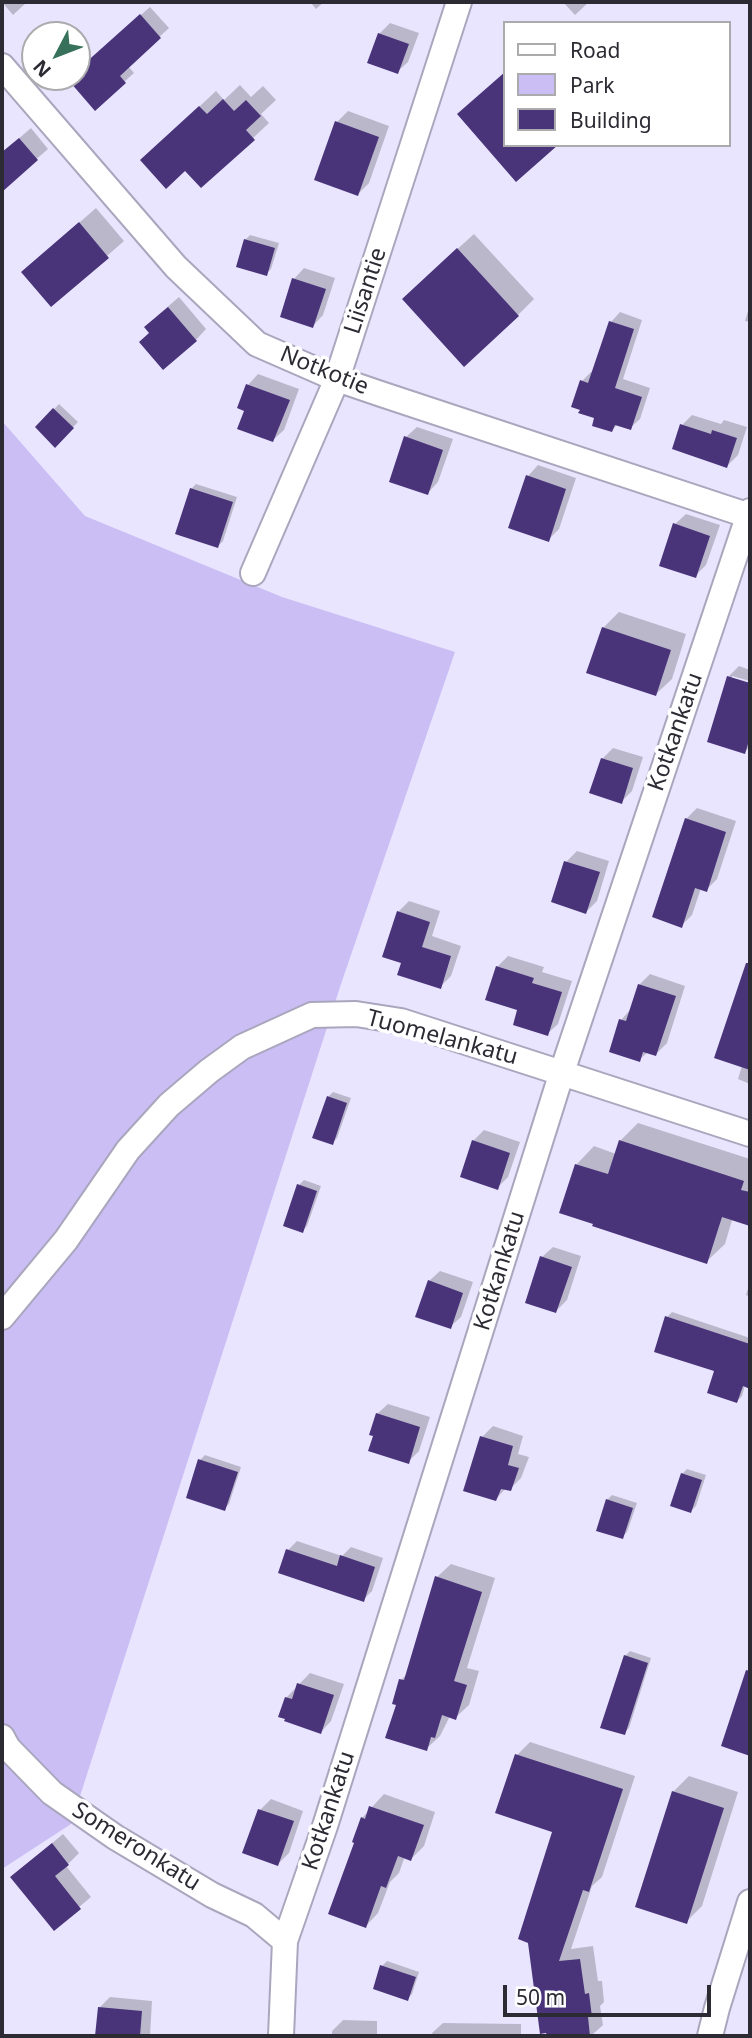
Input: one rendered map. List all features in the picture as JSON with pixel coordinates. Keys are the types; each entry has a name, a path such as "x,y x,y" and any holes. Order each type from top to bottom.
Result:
{"street":[{"name":"Liisantie","path":"253,573 337,379 459,2"},
{"name":"Notkotie","path":"2,66 176,267 257,344 337,379 750,514"},
{"name":"Kotkankatu","path":"281,2036 285,1941 329,1813 562,1072 750,514"},
{"name":"Tuomelankatu","path":"2,1317 66,1240 128,1150 169,1105 242,1047 312,1014 356,1014 401,1021 750,1134"},
{"name":"Someronkatu","path":"2,1737 8,1748 52,1793 115,1837 212,1895 254,1915 285,1941"},
{"path":"710,2036 750,1902"}],"green space":[{"path":"2,421 85,516 282,597 455,652 341,984 71,1824 2,1869"}],"building":[{"path":"140,14 161,38 120,76 126,83 95,111 78,91 91,91 91,58"},
{"path":"378,33 409,44 398,74 367,63"},
{"path":"504,73 504,147 556,147 516,182 457,114"},
{"path":"223,99 234,111 246,100 261,116 246,130 255,140 201,188 185,171 166,189 140,160 199,106 207,114"},
{"path":"335,121 379,137 358,196 314,180"},
{"path":"19,138 38,160 2,192 2,152"},
{"path":"79,222 109,258 51,307 21,272"},
{"path":"244,239 275,248 267,276 236,267"},
{"path":"457,248 519,316 464,367 402,299"},
{"path":"292,278 326,289 313,328 280,317"},
{"path":"168,307 197,341 163,370 139,342 149,333 144,327"},
{"path":"609,321 634,329 615,388 642,397 631,430 615,425 612,432 592,426 594,418 578,413 580,410 571,407 580,380 588,383"},
{"path":"246,384 290,400 273,442 237,429 244,411 237,408"},
{"path":"53,408 74,428 55,448 35,427"},
{"path":"680,424 711,434 712,430 737,438 727,468 672,449"},
{"path":"404,436 443,450 428,495 389,482"},
{"path":"526,475 566,489 549,542 508,528"},
{"path":"190,488 233,502 218,548 175,534"},
{"path":"673,523 710,536 696,578 659,566"},
{"path":"602,627 671,650 656,696 586,673"},
{"path":"727,676 750,683 750,737 745,754 707,742"},
{"path":"601,758 633,768 622,804 589,793"},
{"path":"685,818 726,832 707,892 695,888 682,928 652,917"},
{"path":"564,861 600,872 586,914 551,902"},
{"path":"397,911 430,922 422,947 451,956 441,989 397,975 401,963 382,957"},
{"path":"746,963 750,963 750,1070 714,1058"},
{"path":"496,966 534,978 532,983 562,992 548,1036 513,1025 517,1010 485,1000"},
{"path":"638,984 676,996 656,1056 643,1052 640,1062 609,1052 619,1019 626,1021"},
{"path":"327,1096 347,1103 333,1145 312,1138"},
{"path":"472,1140 510,1153 498,1190 460,1177"},
{"path":"619,1140 744,1181 741,1190 750,1192 750,1226 722,1217 707,1264 559,1213 575,1164 608,1174"},
{"path":"297,1184 317,1191 303,1233 283,1226"},
{"path":"540,1256 572,1267 556,1313 525,1303"},
{"path":"428,1280 463,1293 451,1329 415,1317"},
{"path":"665,1316 750,1344 750,1389 743,1386 737,1403 707,1393 714,1371 654,1352"},
{"path":"376,1413 420,1427 409,1464 368,1451 373,1436 369,1435"},
{"path":"480,1436 513,1446 508,1465 519,1468 511,1491 501,1489 496,1501 463,1491"},
{"path":"198,1459 238,1472 225,1511 186,1498"},
{"path":"681,1473 702,1480 691,1513 670,1506"},
{"path":"606,1499 633,1508 623,1539 596,1531"},
{"path":"286,1549 337,1566 340,1555 375,1567 364,1602 278,1573"},
{"path":"435,1576 482,1592 454,1681 467,1685 456,1720 442,1715 435,1738 431,1737 427,1751 385,1738 396,1705 392,1704 399,1679 404,1680"},
{"path":"624,1655 648,1663 625,1735 600,1728"},
{"path":"746,1670 750,1671 750,1756 721,1746"},
{"path":"297,1683 334,1695 321,1734 278,1717 285,1697 292,1699"},
{"path":"515,1754 623,1789 589,1892 583,1890 559,1961 580,1959 585,1994 589,1993 592,2017 588,2017 590,2036 540,2034 528,1943 518,1939 552,1832 495,1813"},
{"path":"672,1791 724,1808 687,1924 635,1907"},
{"path":"369,1806 424,1825 411,1861 398,1856 386,1888 381,1886 366,1928 328,1914 361,1817 365,1819"},
{"path":"258,1809 294,1821 278,1866 242,1853"},
{"path":"52,1843 69,1865 55,1876 81,1909 54,1931 10,1877"},
{"path":"380,1965 416,1977 408,2001 373,1989"},
{"path":"98,2007 142,2011 140,2036 95,2036"}]}
